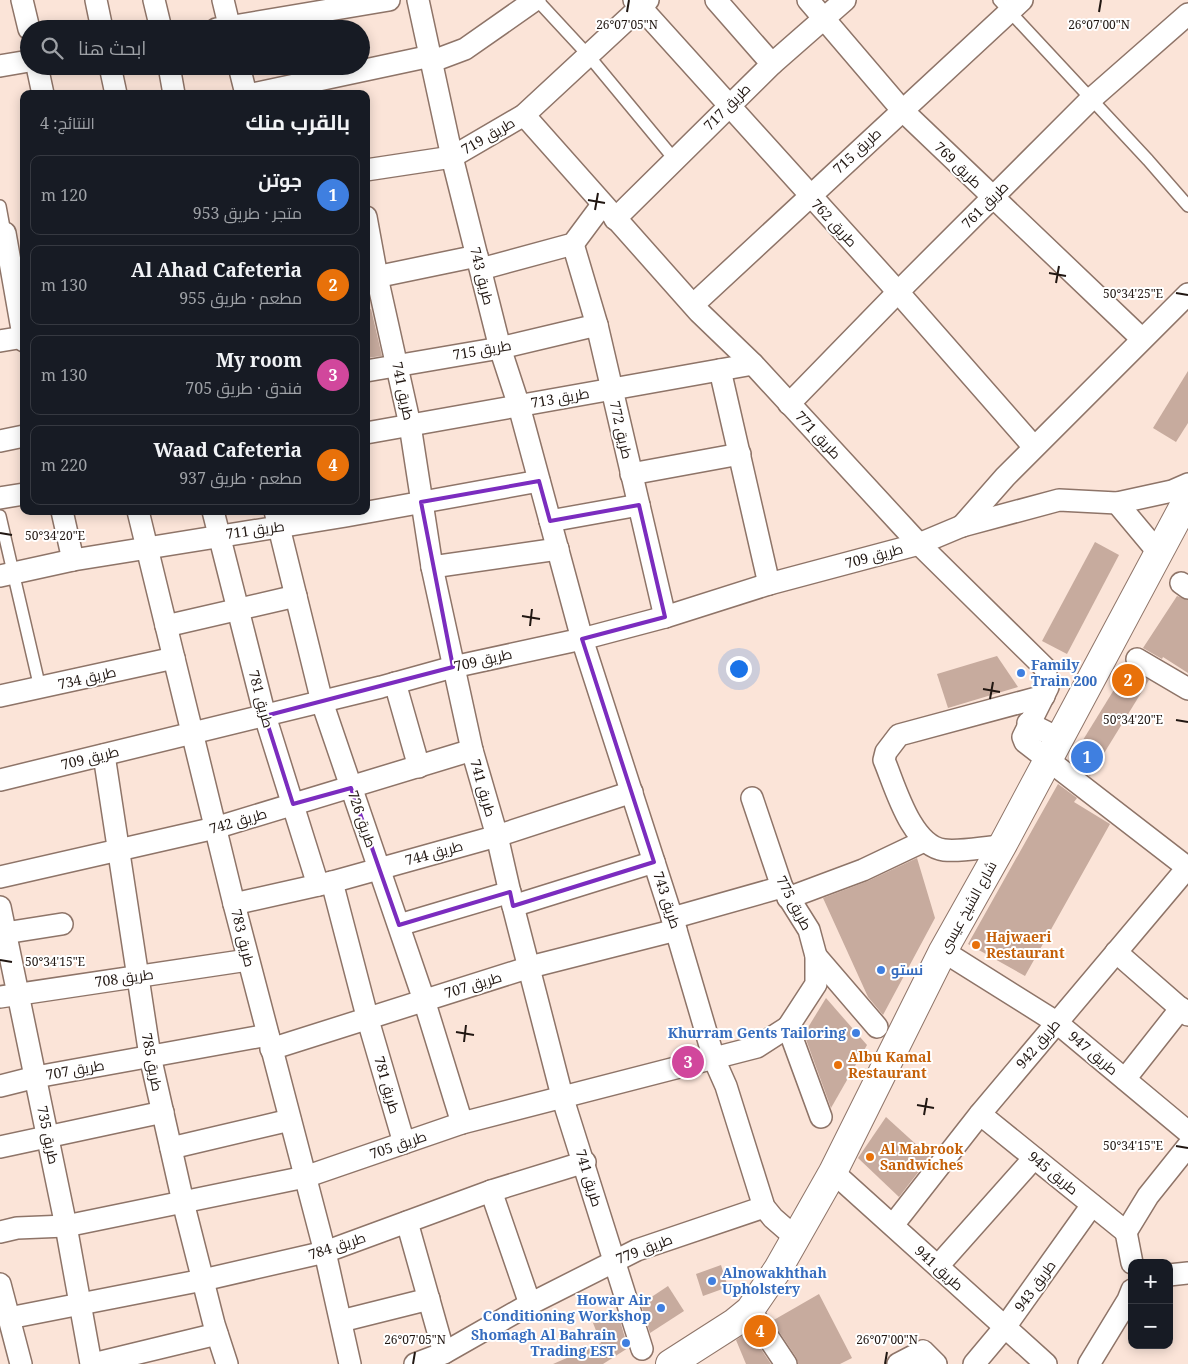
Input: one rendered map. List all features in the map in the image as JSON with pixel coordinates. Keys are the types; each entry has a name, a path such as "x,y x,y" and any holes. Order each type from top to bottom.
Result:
{"street":[{"path":"22,0 27,20"},
{"path":"96,0 100,20"},
{"path":"154,0 159,20"},
{"path":"223,0 224,20"},
{"path":"278,20 388,0"},
{"name":"طريق 743","path":"418,0 452,158 500,348 519,406 582,639 674,924 714,1058 726,1086 764,1207 773,1218 796,1238"},
{"path":"370,71 465,49 536,0"},
{"path":"716,0 772,64"},
{"name":"طريق 769","path":"808,0 902,110 992,198 1142,339"},
{"name":"طريق 717","path":"573,244 608,212 675,160 772,64 844,0"},
{"name":"طريق 719","path":"370,169 452,158 524,115 641,2"},
{"name":"طريق 762","path":"641,2 809,196 898,292 1034,447"},
{"name":"طريق 715","path":"694,304 902,110 1010,4"},
{"name":"طريق 761","path":"789,404 1090,100 1188,14"},
{"path":"0,66 20,63"},
{"path":"39,75 42,90"},
{"path":"112,75 115,90"},
{"path":"171,75 173,90"},
{"path":"241,75 245,90"},
{"path":"274,90 350,75"},
{"name":"طريق 771","path":"524,115 608,212 753,364 919,544 1045,668 1048,686 1022,738 1025,742 1053,749"},
{"path":"10,232 20,314"},
{"path":"372,278 479,263 573,244"},
{"name":"طريق 772","path":"573,244 597,325 665,617"},
{"name":"طريق 741","path":"370,258 372,278 398,364 410,425 432,567 472,750 497,836 511,899 562,1096 585,1162 613,1261 642,1349"},
{"name":"طريق 709","path":"962,526 1034,447 1188,294"},
{"name":"طريق 715","path":"370,370 500,348 597,325"},
{"path":"0,341 20,338"},
{"name":"طريق 713","path":"370,432 753,364"},
{"path":"720,370 769,584"},
{"path":"0,441 20,437"},
{"path":"631,474 740,454"},
{"name":"طريق 711","path":"370,510 539,481"},
{"name":"طريق 709","path":"0,780 322,702 453,667 582,639 665,617 769,584 919,544 962,526 1059,500 1118,503 1172,491 1188,484"},
{"path":"0,498 20,495"},
{"name":"شارع الشيخ عيسى","path":"670,1364 734,1323 750,1310 796,1238 833,1172 943,950 1002,846 1188,498"},
{"path":"1118,503 1158,552"},
{"path":"550,522 639,505"},
{"path":"63,515 72,560"},
{"name":"طريق 783","path":"139,515 248,960 325,1252 350,1364"},
{"name":"طريق 781","path":"214,515 265,716 293,804 325,884 404,1143"},
{"name":"طريق 711","path":"6,575 72,560 219,535 277,519 331,515"},
{"name":"طريق 726","path":"277,519 322,702 424,1000 462,1123"},
{"path":"432,567 558,549"},
{"path":"166,626 296,596"},
{"name":"طريق 734","path":"0,696 174,658"},
{"path":"1137,659 1188,689"},
{"path":"395,683 419,766"},
{"path":"1002,846 944,850 928,845 915,831 884,760 890,745 900,735 1044,696"},
{"path":"1053,749 1188,868"},
{"name":"طريق 742","path":"0,877 216,828 472,750"},
{"name":"طريق 785","path":"104,755 150,1056 183,1202 217,1334 227,1364"},
{"name":"طريق 744","path":"234,904 325,884 497,836 632,792"},
{"name":"طريق 775","path":"752,798 785,892 810,930 816,956 816,984 788,1027"},
{"name":"طريق 707","path":"0,1086 36,1077 150,1056 269,1042 368,1020 424,1000 530,967 863,870 924,841"},
{"path":"399,925 511,899 654,862"},
{"name":"طريق 942","path":"893,1225 980,1114 1056,1022 1188,868"},
{"path":"2,916 62,924"},
{"name":"طريق 735","path":"2,916 9,996 36,1077 92,1364"},
{"name":"طريق 947","path":"943,950 1056,1022 1188,1132"},
{"path":"1116,952 1184,1011 1125,1079"},
{"path":"816,956 877,1027"},
{"name":"طريق 708","path":"9,996 248,960"},
{"path":"788,1027 821,1117"},
{"name":"طريق 705","path":"0,1232 17,1228 66,1226 305,1177 462,1123 757,1047 788,1027"},
{"path":"0,1148 163,1112"},
{"name":"طريق 945","path":"980,1114 1126,1232"},
{"path":"171,1148 290,1120"},
{"path":"1131,1259 1126,1232 1148,1196 1188,1146"},
{"path":"938,1266 1034,1158"},
{"name":"طريق 784","path":"81,1304 203,1280 325,1252 491,1192 585,1162"},
{"name":"طريق 941","path":"833,1172 1046,1364"},
{"path":"491,1192 530,1304"},
{"name":"طريق 943","path":"974,1364 1005,1327 1092,1205"},
{"name":"طريق 779","path":"415,1364 444,1353 530,1304 637,1250 764,1207"},
{"path":"407,1222 444,1353"},
{"path":"1173,1275 1188,1273"},
{"path":"0,1284 21,1364"},
{"path":"341,1322 428,1299"},
{"path":"1094,1362 1128,1300"},
{"path":"9,1318 81,1304"},
{"path":"750,1310 786,1364"},
{"path":"92,1364 217,1334"},
{"path":"900,1363 929,1358"}],"lane":[{"path":"536,0 588,55 675,160"},
{"path":"1010,4 1090,100 1148,160 1188,206"},
{"path":"0,206 10,232"},
{"path":"0,516 6,575 40,688"}],"highlighted area":[{"path":"539,481 550,521 639,505 665,617 582,639 654,862 513,906 510,892 399,925 351,788 293,804 265,716 453,667 421,502"}],"building":[{"path":"371,309 382,356 370,358"},
{"path":"1188,371 1188,423 1176,442 1153,428"},
{"path":"1095,542 1119,555 1067,654 1042,641"},
{"path":"1177,596 1188,600 1188,673 1163,657 1162,659 1143,648"},
{"path":"997,656 1018,687 948,708 937,674"},
{"path":"1128,667 1149,680 1090,776 1070,761"},
{"path":"1058,784 1077,798 1074,802 1110,824 1025,976 968,944"},
{"name":"نستو","path":"917,858 935,918 883,1015 868,997 823,898 868,881"},
{"path":"826,998 867,1045 831,1108 804,1034"},
{"path":"886,1117 930,1157 899,1197 858,1158"},
{"name":"Alnowakhthah Upholstery","path":"721,1265 728,1287 703,1296 696,1274"},
{"name":"Howar Air Conditioning Workshop","path":"668,1286 684,1311 650,1333 641,1304"},
{"path":"819,1294 852,1358 840,1364 798,1364 796,1357 772,1321"},
{"path":"618,1314 628,1348 603,1364 553,1364 601,1343 593,1323"},
{"path":"749,1331 771,1364 746,1364 736,1340"}],"place":[{"name":"Family Train 200","path":"1021,673"},
{"name":"Al Ahad Cafeteria","path":"1128,680"},
{"name":"جوتن","path":"1087,757"},
{"name":"Hajwaeri Restaurant","path":"976,945"},
{"name":"نستو","path":"881,970"},
{"name":"Khurram Gents Tailoring","path":"856,1033"},
{"name":"My room","path":"688,1062"},
{"name":"Albu Kamal Restaurant","path":"838,1065"},
{"name":"Al Mabrook Sandwiches","path":"870,1157"},
{"name":"Alnowakhthah Upholstery","path":"712,1281"},
{"name":"Howar Air Conditioning Workshop","path":"661,1308"},
{"name":"Waad Cafeteria","path":"760,1331"},
{"name":"Shomagh Al Bahrain Trading EST","path":"626,1343"}]}
